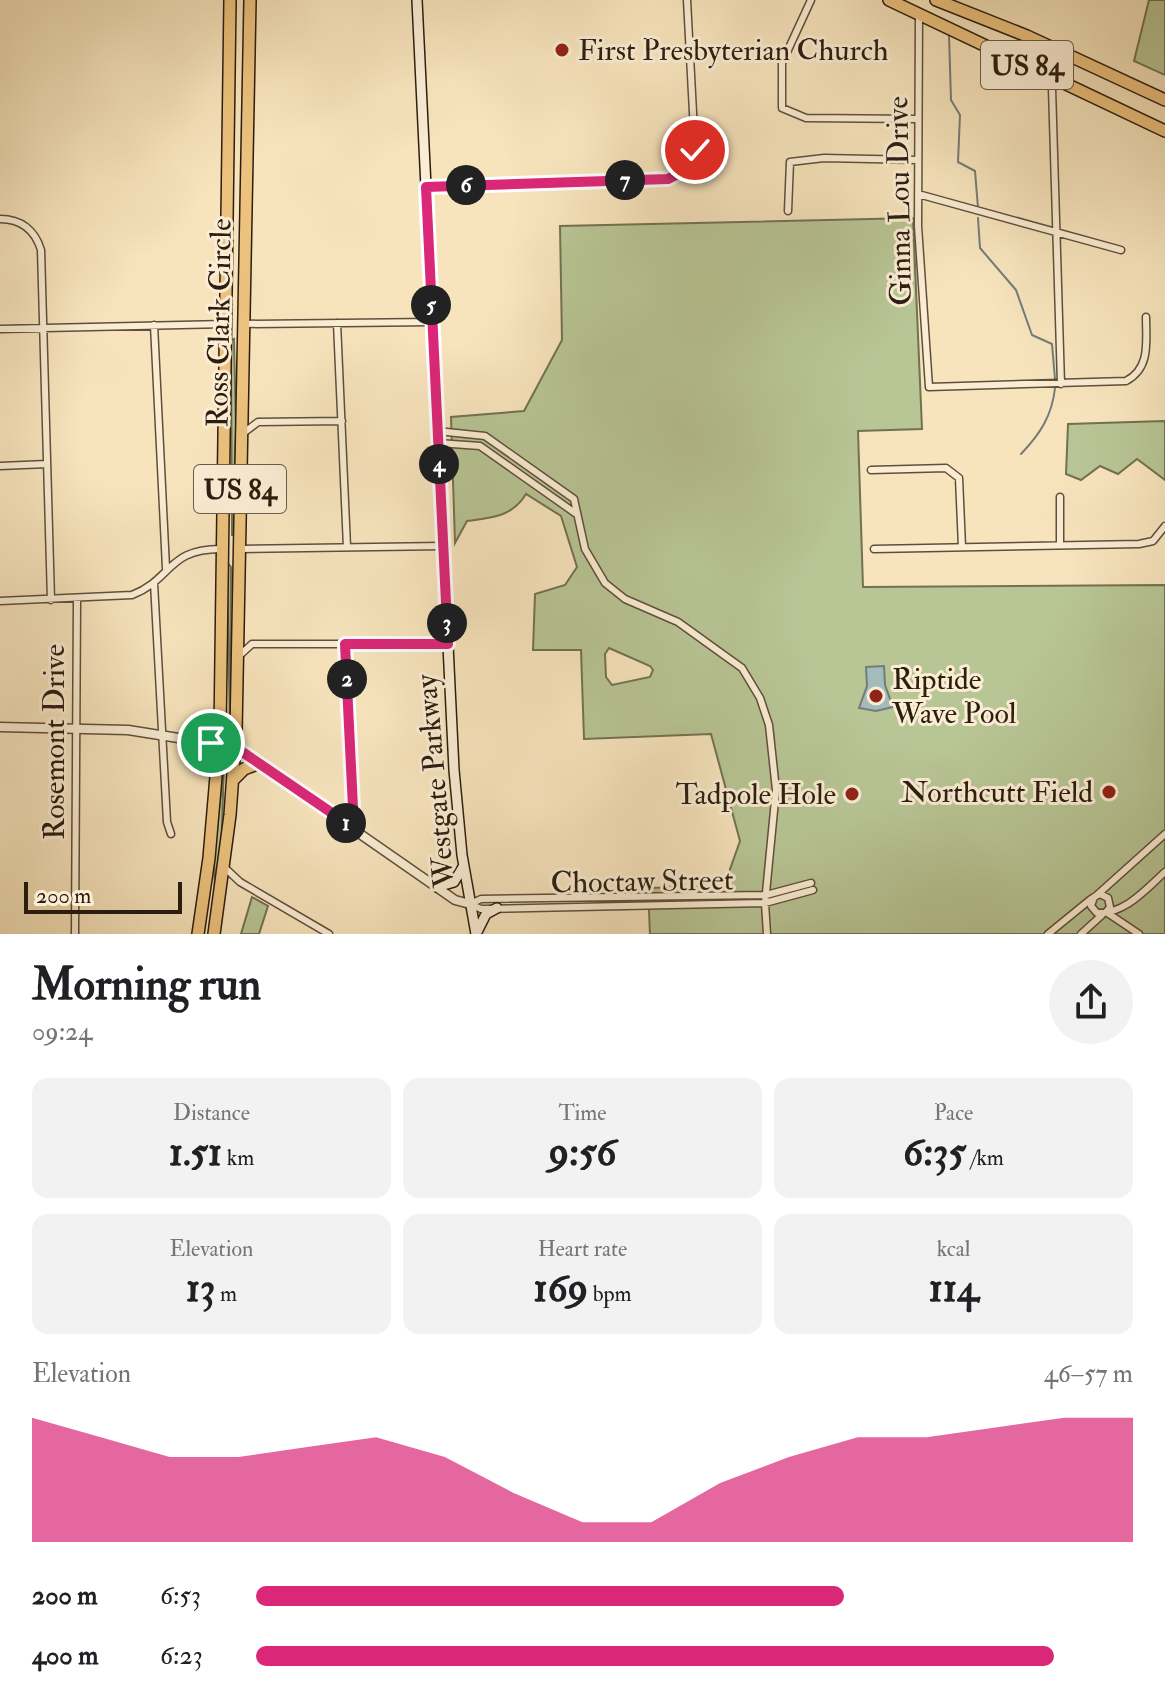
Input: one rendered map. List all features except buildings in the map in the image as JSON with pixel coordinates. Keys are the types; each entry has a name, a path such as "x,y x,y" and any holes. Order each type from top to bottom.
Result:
{"highway":[{"name":"Ross Clark Circle","path":"198,934 219,745 230,0"},
{"name":"US 84","path":"889,0 1165,131"},
{"name":"Ross Clark Circle","path":"214,934 224,867 235,747 251,2"},
{"path":"919,14 936,2"},
{"path":"932,20 936,2"},
{"name":"US 84","path":"936,2 1065,53 1165,100"},
{"path":"1032,67 1056,65 1065,53"},
{"path":"1055,78 1064,67 1083,61"},
{"path":"227,183 237,199 246,204"},
{"path":"227,209 236,216 245,237"},
{"path":"227,305 243,324"},
{"path":"226,324 242,347"},
{"path":"223,529 239,549"},
{"path":"223,549 239,571"},
{"path":"218,765 194,740 220,715"},
{"path":"233,780 244,769 260,763"}],"main road":[{"name":"Westgate Parkway","path":"417,0 448,644 463,867 476,934"},
{"path":"437,887 454,882 463,867"},
{"path":"476,934 486,914 497,908"}],"street":[{"path":"426,187 668,179 684,172 695,150 687,0"},
{"path":"811,0 782,63 781,104 784,111 806,118 918,119"},
{"name":"Ginna Lou Drive","path":"919,14 918,194 929,387 1061,384"},
{"path":"1055,78 1052,88 1061,384 1118,382 1133,377 1146,356 1146,317"},
{"path":"788,211 790,162 824,158 918,160"},
{"path":"918,194 1057,235 1121,250"},
{"path":"0,219 22,223 38,241 44,328 51,600"},
{"path":"243,324 432,322"},
{"path":"337,323 347,547"},
{"path":"0,329 226,324"},
{"path":"154,325 166,568"},
{"path":"241,410 258,422 342,421"},
{"path":"241,435 258,422"},
{"path":"437,431 485,436 574,499 588,557 610,589 632,603 672,618 742,668 760,698 769,725 776,790 766,899 767,934"},
{"path":"438,443 480,446 575,513"},
{"path":"0,466 47,464"},
{"path":"871,470 953,470 959,478 962,547"},
{"path":"1060,497 1060,545"},
{"path":"874,549 1146,543 1158,537 1165,526"},
{"path":"239,549 443,546"},
{"path":"0,601 123,597 154,583 166,568 192,552 223,549"},
{"path":"154,583 171,834"},
{"name":"Rosemont Drive","path":"75,934 77,599"},
{"path":"238,631 252,644 448,644"},
{"path":"238,658 252,644"},
{"path":"345,644 354,828"},
{"name":"Choctaw Street","path":"0,727 75,727 163,734 235,747 455,900 481,909 766,899 812,886"},
{"path":"1048,934 1165,834"},
{"path":"224,867 240,882 325,933"},
{"path":"1125,924 1127,906 1165,872"},
{"path":"221,890 240,882"},
{"path":"1095,896 1106,896 1125,924"},
{"path":"1095,896 1092,909 1105,913 1139,934"},
{"name":"Choctaw Street","path":"470,904 481,899 766,899"},
{"path":"1081,934 1113,907 1127,906"}],"green space":[{"path":"1149,0 1165,0 1165,75 1134,61"},
{"path":"913,218 922,429 858,431 863,587 1165,585 1165,934 650,934 648,888 724,886 740,841 711,734 584,739 581,650 533,650 535,594 565,585 577,567 561,516 526,494 508,512 467,521 455,543 451,417 524,411 562,340 560,226","holes":["609,648 653,670 650,677 612,685 606,677 605,654"]},
{"path":"234,339 236,432 232,536 231,340"},
{"path":"1165,421 1165,480 1137,459 1118,474 1100,466 1081,480 1066,474 1068,424"},
{"path":"227,562 231,567 230,733"},
{"path":"224,762 221,858 215,891 214,859"},
{"path":"252,897 268,906 259,934 241,934"}],"water":[{"name":"Riptide Wave Pool","path":"884,666 885,685 893,707 876,711 859,708 867,686 866,667"}],"waterway":[{"path":"949,35 951,100 960,115 958,162 975,171 978,208"},
{"path":"978,218 980,248 1016,290 1032,335 1052,344 1055,379"},
{"path":"1021,454 1044,424 1055,388"}],"place":[{"name":"First Presbyterian Church","path":"562,50"},
{"name":"Riptide Wave Pool","path":"876,696"},
{"name":"Northcutt Field","path":"1109,792"},
{"name":"Tadpole Hole","path":"852,794"}],"route":[{"path":"211,743 235,747 354,828 345,644 448,644 426,187 668,179 687,169 695,150"}]}
